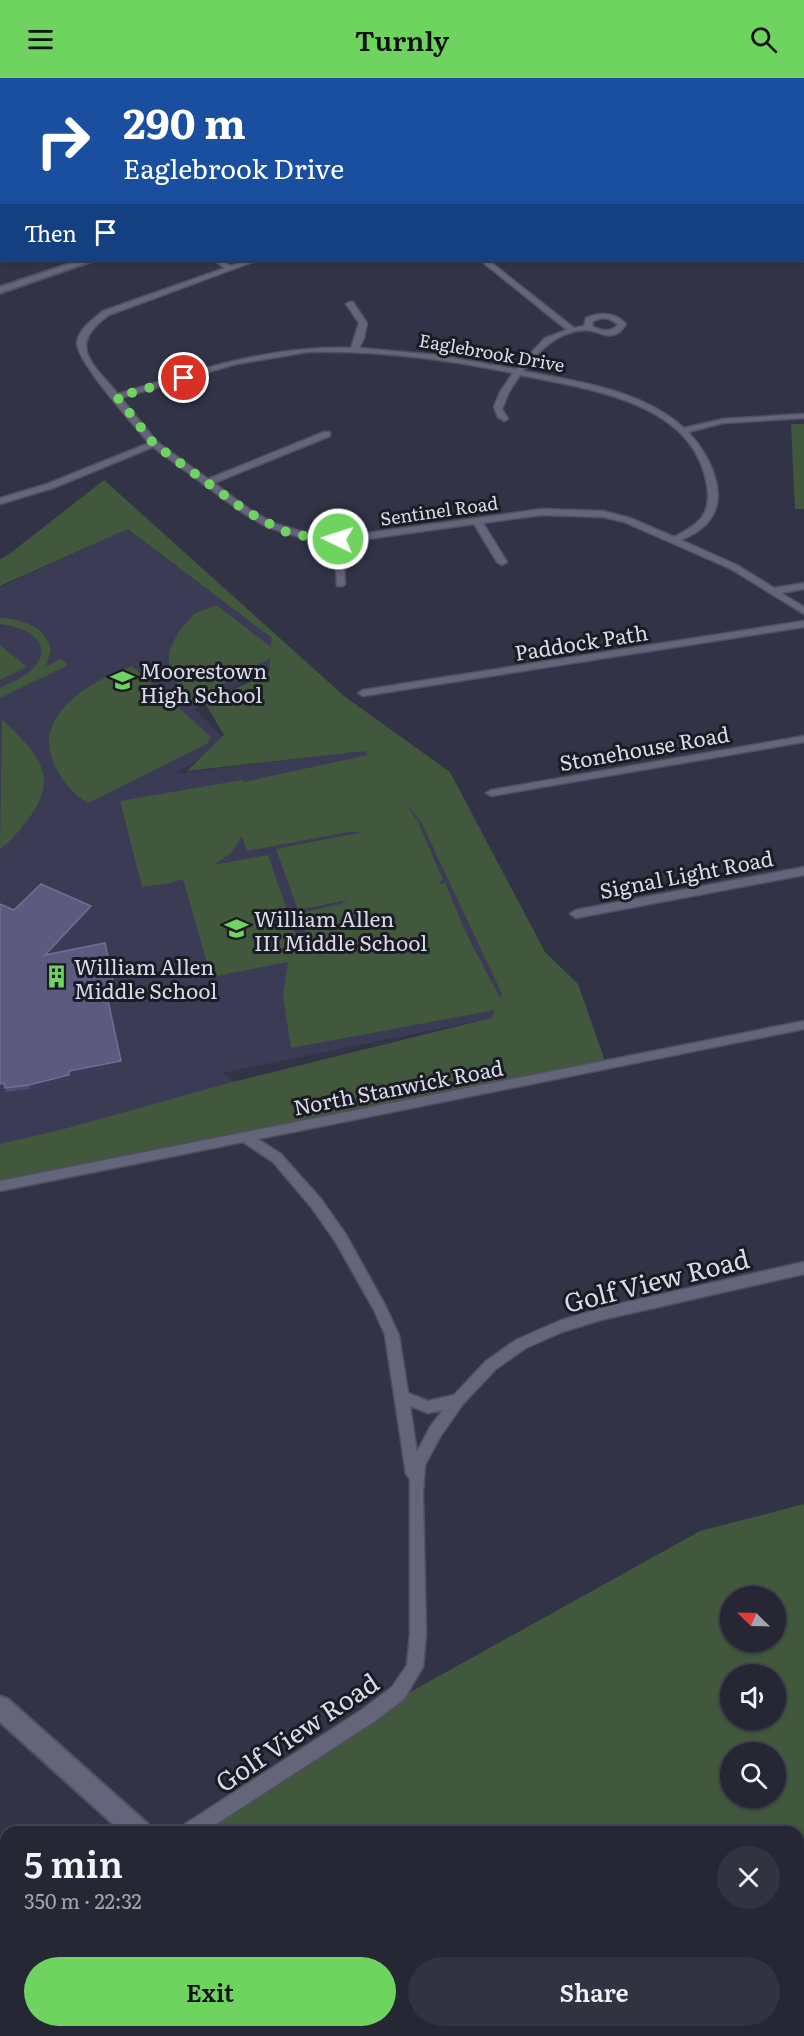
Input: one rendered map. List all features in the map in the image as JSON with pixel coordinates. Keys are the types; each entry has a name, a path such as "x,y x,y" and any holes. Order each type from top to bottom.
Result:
{"street":[{"path":"0,290 87,261"},
{"path":"219,261 230,268"},
{"name":"Sentinel Road","path":"251,261 116,309 92,323 81,341 82,353 95,372 154,444 246,511 277,528 309,537 338,539 387,535 542,512 589,512 627,520 734,567 804,611"},
{"path":"485,261 572,330"},
{"path":"350,304 363,323 354,351"},
{"path":"504,419 499,413 498,405 538,348 549,340 572,330 588,327"},
{"name":"Eaglebrook Drive","path":"117,397 272,354 313,350 445,357 626,398 661,414 683,430 704,459 714,495 712,511 709,518 692,532 675,540"},
{"path":"683,430 729,420 804,416"},
{"path":"207,483 327,434"},
{"path":"0,501 50,486 154,444"},
{"path":"477,521 502,561"},
{"path":"338,539 340,584"},
{"path":"774,591 804,586"},
{"name":"Paddock Path","path":"363,693 804,624"},
{"name":"Stonehouse Road","path":"491,793 804,739"},
{"name":"Signal Light Road","path":"576,914 804,871"},
{"name":"North Stanwick Road","path":"0,1186 243,1136 566,1074 804,1024"},
{"path":"243,1136 277,1158 316,1203 339,1237 392,1335 416,1493"},
{"name":"Golf View Road","path":"197,1826 398,1694 415,1667 417,1645 416,1493 418,1464 435,1432 458,1400 491,1365 521,1344 559,1327 601,1314 804,1268"},
{"path":"402,1397 428,1407 458,1400"},
{"path":"0,1707 133,1826"}],"shaded area":[{"name":"William Allen III Middle School","path":"128,529 295,653 195,709 229,744 172,774 376,749 418,816 512,1014 222,1073 299,1125 0,1186 0,587"}],"green space":[{"path":"791,424 804,424 804,509 795,509"},
{"path":"104,480 344,696 450,772 545,952 578,984 605,1061 0,1185 0,1144 64,1129 229,1083 491,1018 495,1010 291,1048 283,996 288,962 211,977 183,879 142,887 120,801 242,780 244,782 368,755 365,751 187,771 224,735 205,703 269,673 270,658 191,702 169,673 169,651 179,631 194,614 216,605 271,647 272,638 128,529 0,586 0,559","holes":["405,802 421,822 502,994 500,998 466,933 445,883 440,884 439,882 443,880 418,822","348,832 363,832 276,849 298,910 347,900 341,904 299,913 307,935 299,945 268,855 213,865 230,854 242,836 247,851"]},
{"path":"0,618 32,625 44,635 51,650 46,666 61,659 68,665 0,698 0,688 32,670 40,657 41,649 39,642 33,636 26,631 0,624"},
{"path":"0,645 27,667 0,680"},
{"path":"132,666 211,737 208,743 88,803 70,789 57,770 50,751 50,734 56,718 82,692 98,681"},
{"path":"2,719 24,742 40,764 43,788 39,802 29,818 16,835 0,849"},
{"path":"804,1504 804,1826 184,1826 369,1715 700,1531"}],"building":[{"name":"William Allen Middle School","path":"41,884 91,906 45,955 105,943 116,994 107,996 121,1061 69,1071 69,1075 29,1085 5,1088 4,1083 0,1084 0,904 14,910"}],"place":[{"name":"Moorestown High School","path":"122,681"},
{"name":"William Allen III Middle School","path":"236,929"},
{"name":"William Allen Middle School","path":"56,977"}],"route":[{"path":"184,378 117,397 154,444 246,511 283,531 309,537 338,539"}]}
